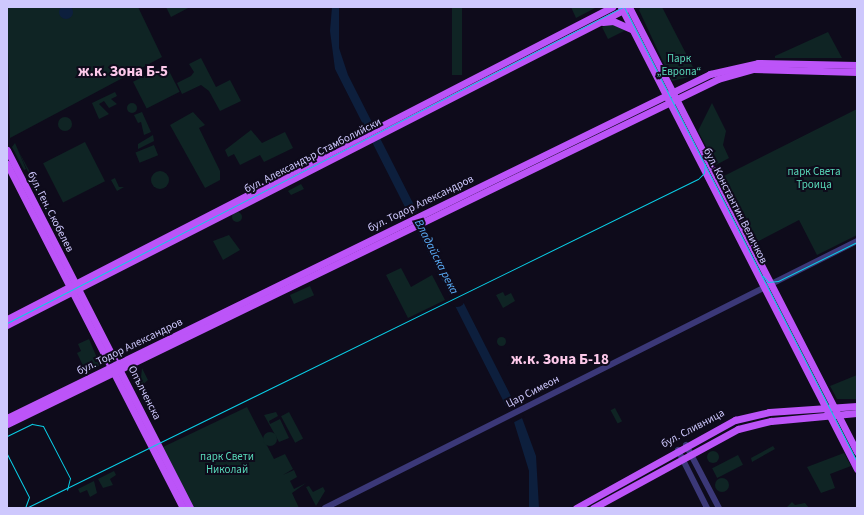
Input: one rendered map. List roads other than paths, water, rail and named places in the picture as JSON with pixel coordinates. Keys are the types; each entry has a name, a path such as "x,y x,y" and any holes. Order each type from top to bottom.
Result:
{"main road":[{"name":"бул. Александър Стамболийски","path":"7,319 73,288 367,138 612,7"},
{"name":"бул. Александър Стамболийски","path":"379,131 626,8"},
{"name":"бул. Константин Величков","path":"626,8 633,30 667,98 835,407 857,452"},
{"name":"бул. Константин Величков","path":"626,8 675,95 857,469"},
{"path":"595,24 613,21 633,30"},
{"name":"бул. Тодор Александров","path":"675,95 744,64 857,66"},
{"name":"бул. Тодор Александров","path":"7,424 667,98 746,70 857,72"},
{"name":"бул. Ген. Скобелев","path":"7,150 73,288"},
{"name":"бул. Ген. Скобелев","path":"7,164 73,288"},
{"name":"бул. Александър Стамболийски","path":"7,325 73,288"},
{"name":"Опълченска","path":"73,288 190,508"},
{"name":"бул. Тодор Александров","path":"7,418 116,370"},
{"name":"Опълченска","path":"116,370 182,508"},
{"name":"бул. Сливница","path":"576,508 686,445 750,415 857,406"},
{"name":"бул. Сливница","path":"594,508 690,453 749,425 857,413"}],"street":[{"name":"Цар Симеон","path":"325,508 857,241"},
{"path":"686,445 719,508"},
{"path":"678,450 707,508"}],"water":[{"path":"63,5 69,5 73,9 73,15 69,19 63,19 59,15 59,9"},
{"name":"Владайска река","path":"332,7 339,7 339,48 348,75 522,418 536,456 539,508 529,508 529,471 514,422 335,69 330,31"}],"tram line":[{"path":"7,323 623,7"},
{"path":"624,7 857,462"},
{"path":"26,508 698,179 704,173 705,164"},
{"path":"763,276 768,282 778,281 857,242"},
{"path":"7,436 32,424 43,426 70,478 67,490"},
{"path":"7,454 29,497 25,508"}],"district":[{"name":"ж.к. Зона Б-5","path":"123,72"},
{"name":"ж.к. Зона Б-18","path":"560,360"}],"park label":[{"name":"Парк „Европа“","path":"679,66"},
{"name":"парк Света Троица","path":"814,179"},
{"name":"парк Свети Николай","path":"227,464"}]}
